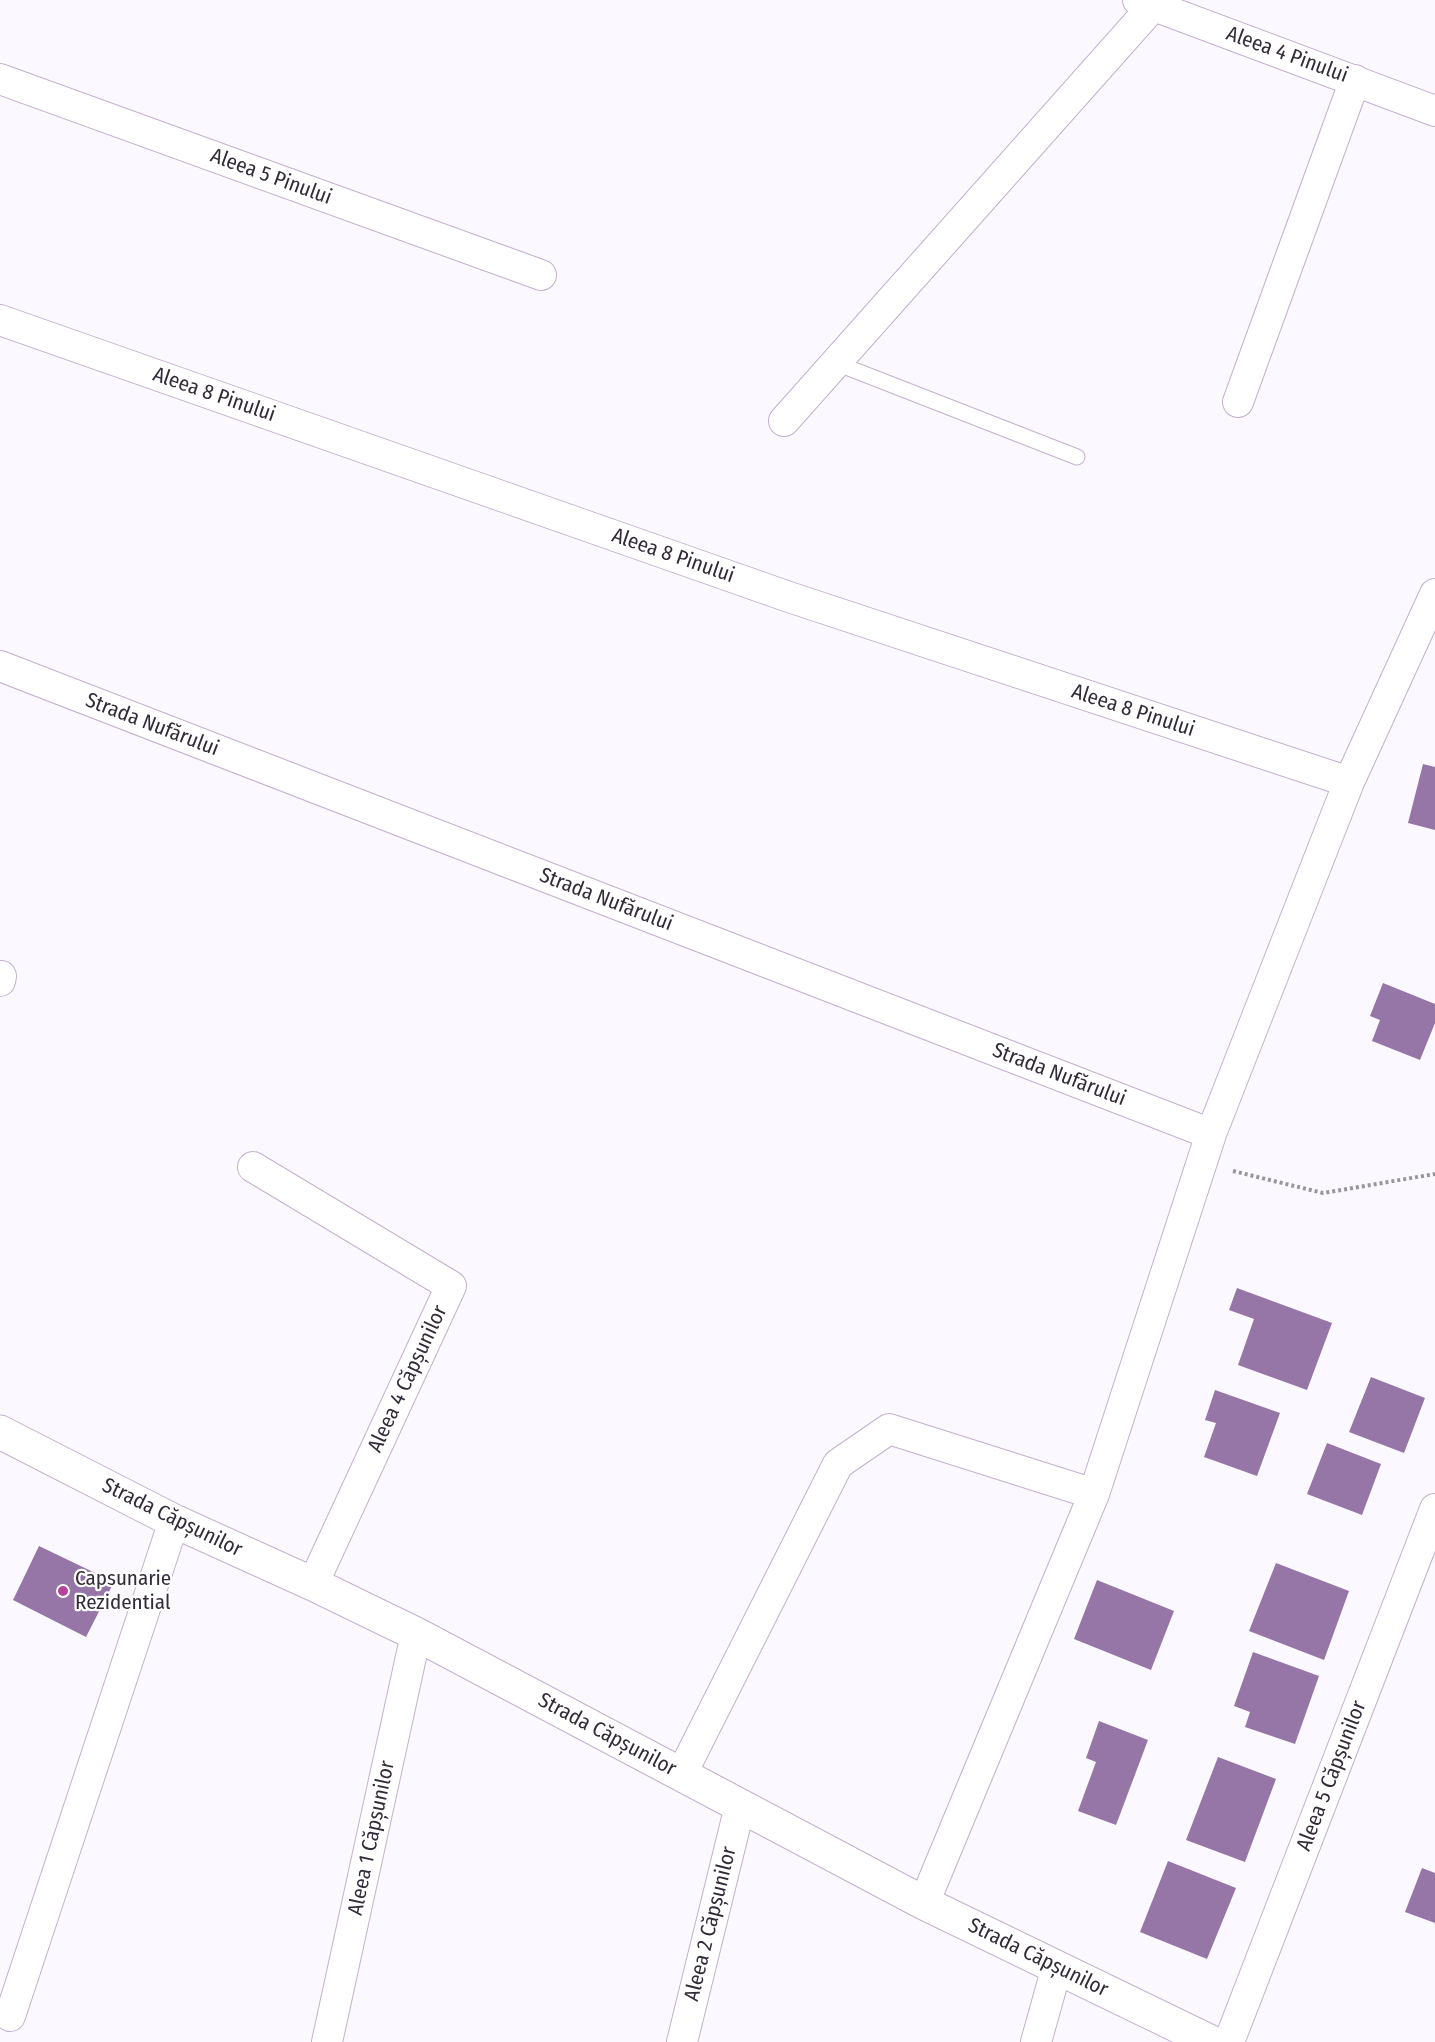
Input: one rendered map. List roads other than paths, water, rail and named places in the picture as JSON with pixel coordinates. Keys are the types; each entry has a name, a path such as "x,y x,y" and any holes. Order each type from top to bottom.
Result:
{"street":[{"name":"Aleea 4 Pinului","path":"1146,3 1196,10 1354,80 1435,111"},
{"path":"784,421 1146,3"},
{"name":"Aleea 5 Pinului","path":"0,79 541,274"},
{"path":"1238,402 1354,80"},
{"name":"Aleea 8 Pinului","path":"0,320 789,597 1348,782"},
{"path":"924,1903 1094,1494 1211,1134 1348,782 1435,594"},
{"name":"Strada Nufărului","path":"0,666 1211,1134"},
{"name":"Aleea 4 Căpșunilor","path":"253,1167 451,1286 313,1584"},
{"path":"681,1774 838,1464 846,1458 889,1429 1094,1494"},
{"name":"Strada Căpșunilor","path":"0,1432 174,1521 313,1584 416,1635 924,1903 1211,2042"},
{"name":"Aleea 5 Căpșunilor","path":"1229,2042 1435,1509"},
{"path":"10,2016 174,1521"},
{"name":"Aleea 1 Căpșunilor","path":"327,2042 416,1635"},
{"name":"Aleea 2 Căpșunilor","path":"682,2042 740,1806"},
{"path":"1036,2042 1057,1968"}],"lane":[{"path":"836,363 1077,457"}],"place":[{"name":"Capsunarie Rezidential","path":"63,1591"}]}
